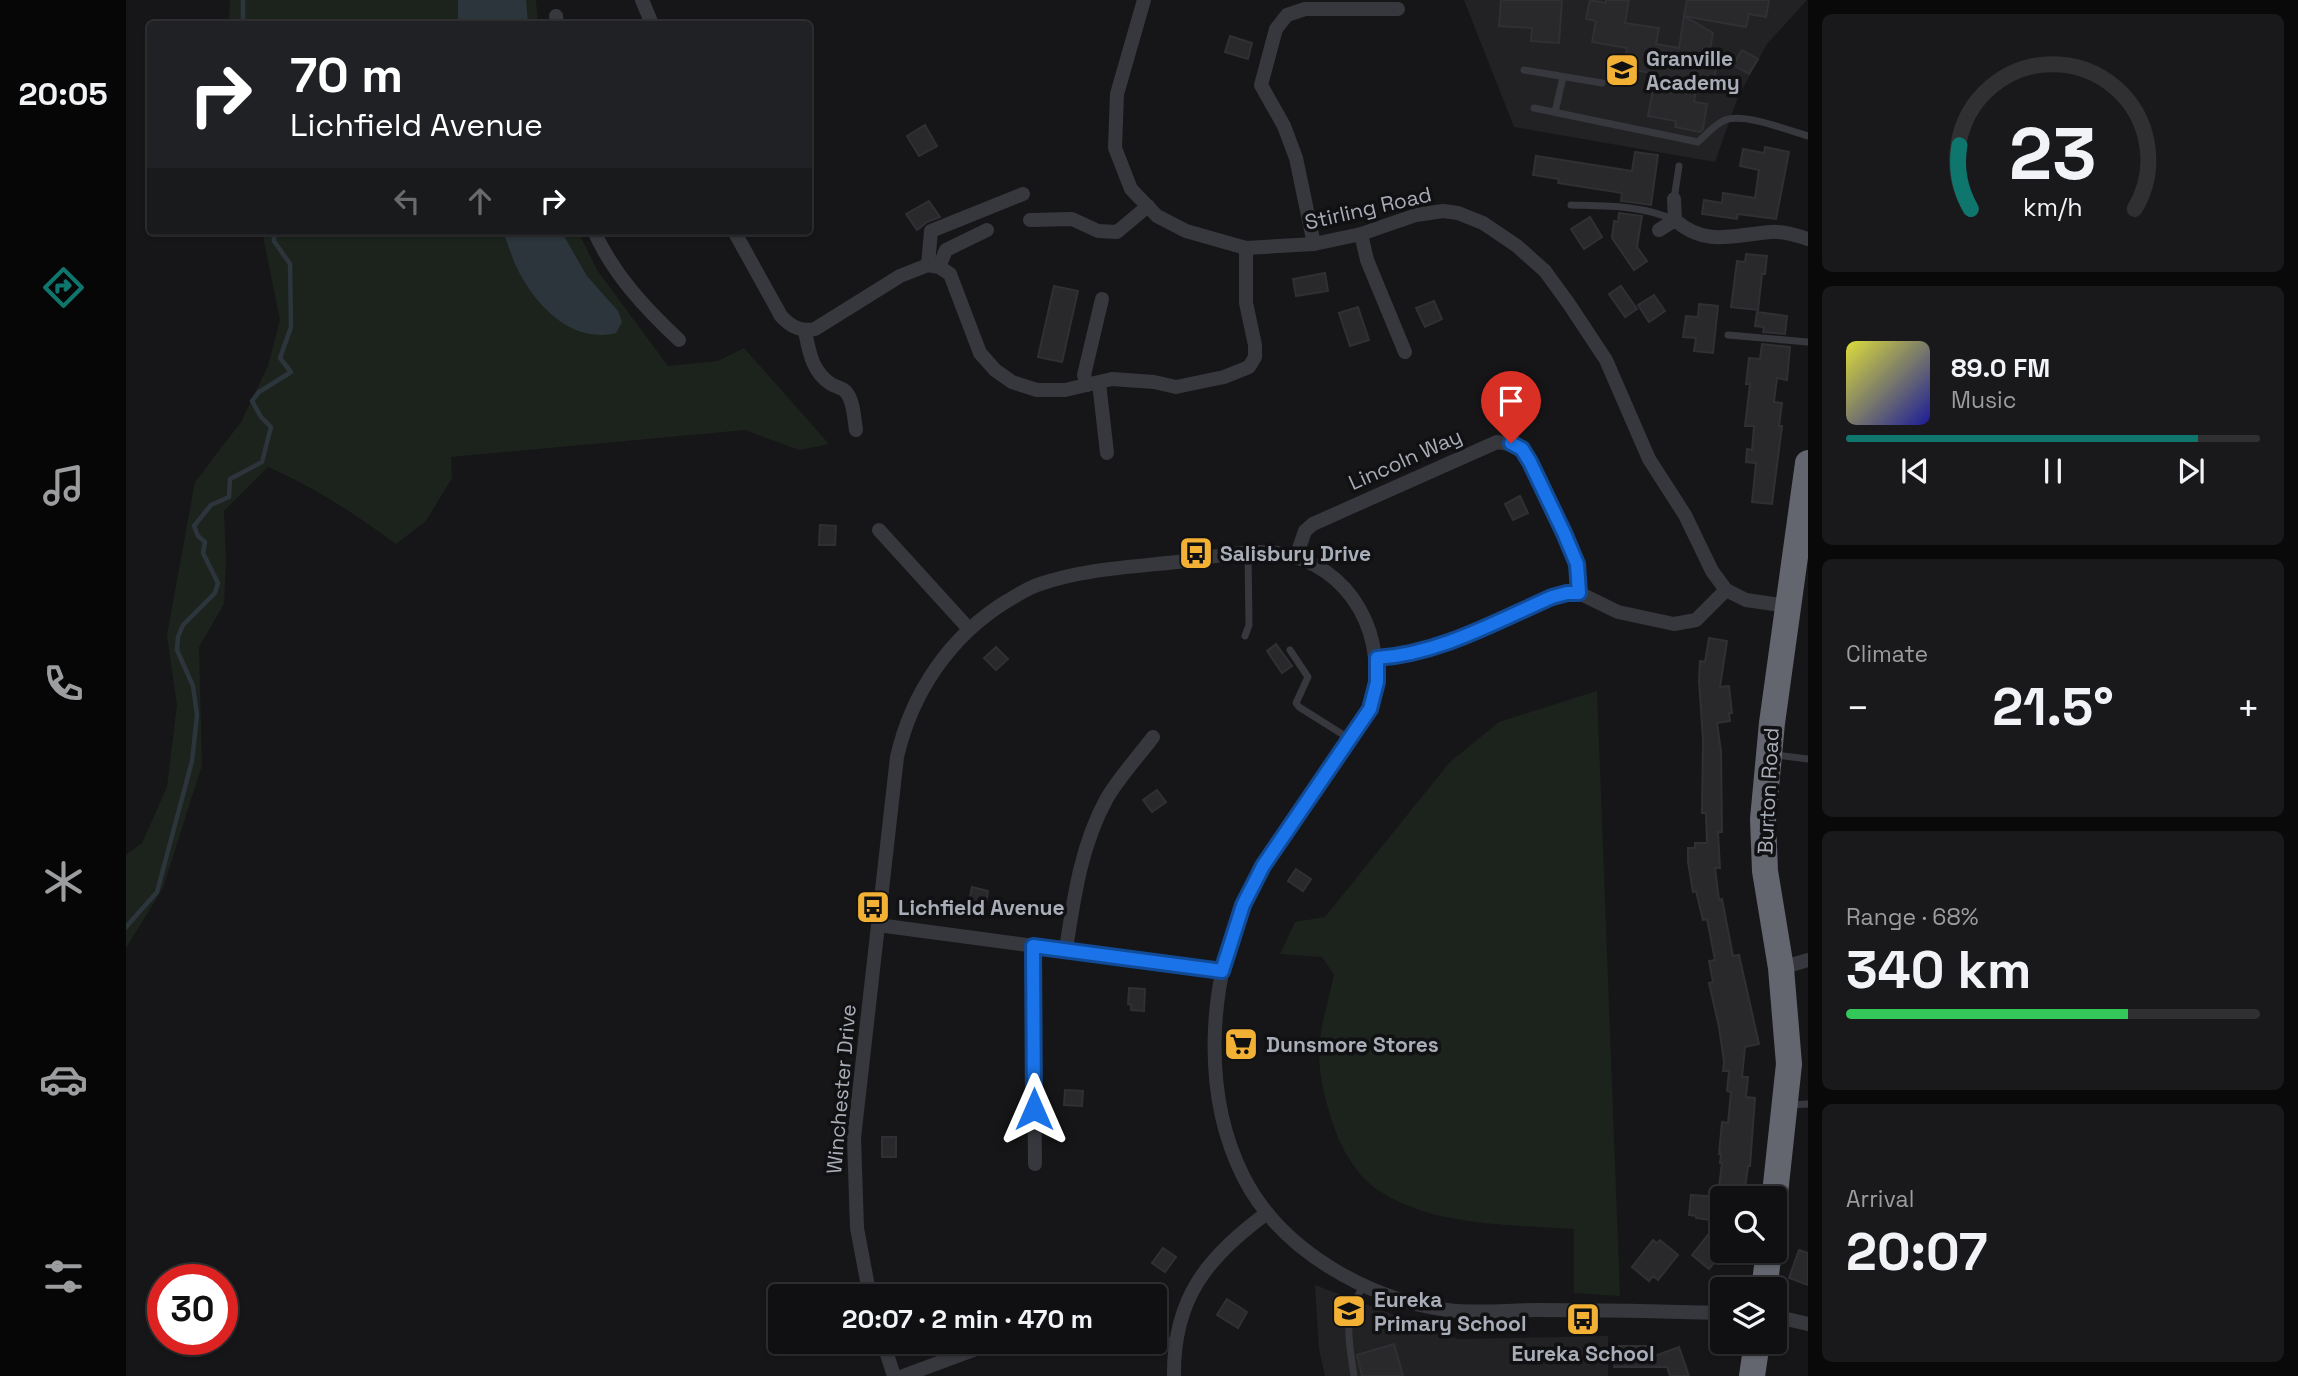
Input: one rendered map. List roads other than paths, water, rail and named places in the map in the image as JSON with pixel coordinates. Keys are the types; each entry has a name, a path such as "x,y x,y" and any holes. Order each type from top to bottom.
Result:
{"highway":[{"name":"Burton Road","path":"1778,1186 1797,1105 1789,1064 1781,968 1762,846 1768,754 1808,463"},
{"path":"1752,1376 1755,1354"}],"street":[{"path":"642,0 651,21"},
{"name":"Stirling Road","path":"1144,0 1117,94 1115,148 1131,189 1147,206 1157,216 1186,231 1246,248 1314,244 1360,234 1416,215 1443,211 1483,223 1517,246 1545,271 1569,304 1606,360 1649,458 1685,515 1712,571 1726,590"},
{"path":"1314,244 1296,158 1284,126 1261,85 1276,29 1287,15 1305,9 1379,5 1398,9"},
{"path":"934,266 931,231 1023,194"},
{"path":"1674,200 1675,220 1692,233 1718,238 1770,232 1788,233 1808,239"},
{"path":"1030,220 1072,219 1098,231 1117,232 1147,206"},
{"path":"1659,230 1675,220"},
{"path":"736,235 781,316 788,323 805,331 815,329 901,276 934,266 946,250 987,230"},
{"path":"1360,234 1367,260 1405,352"},
{"path":"596,235 619,274 646,308 678,340"},
{"path":"934,266 950,274 980,353 995,370 1012,382 1037,390 1065,390 1112,379 1177,387 1224,377 1249,367 1255,357 1246,303 1246,248"},
{"path":"1102,299 1084,375 1093,384 1107,453"},
{"path":"805,331 810,358 818,372 830,384 845,391 851,402 856,430"},
{"name":"Lincoln Way","path":"1296,557 1305,531 1313,524 1497,442 1511,443 1522,449 1530,462 1564,533 1577,564 1579,593"},
{"path":"879,530 969,628"},
{"path":"1222,971 878,925 897,758 906,723 935,669 969,628 1036,585 1058,578 1114,568 1248,552 1296,557 1321,569 1341,584 1364,615 1377,658 1377,682 1370,709 1263,866 1243,905 1222,971 1215,1041 1222,1116 1242,1176 1267,1213 1311,1255 1364,1284 1394,1296 1447,1310 1710,1313"},
{"path":"1377,658 1403,656 1432,649 1567,593 1579,593 1618,612 1674,624 1696,620 1726,590 1746,600 1788,606"},
{"path":"1066,949 1078,877 1095,825 1108,796 1153,737"},
{"name":"Winchester Drive","path":"868,1284 857,1228 853,1168 878,925"},
{"path":"1033,946 1035,1164"},
{"path":"1781,968 1808,960"},
{"path":"1174,1376 1174,1345 1184,1307 1200,1276 1231,1241 1267,1213"},
{"path":"1787,1319 1808,1324"},
{"path":"1167,1344 1174,1345"},
{"path":"887,1354 894,1376"},
{"path":"903,1376 963,1354"}],"lane":[{"path":"1524,69 1602,83"},
{"path":"1555,111 1563,77"},
{"path":"1534,108 1698,142 1718,124 1740,118 1808,136"},
{"path":"1674,200 1679,166"},
{"path":"1572,205 1610,206 1661,214 1675,220"},
{"path":"1728,335 1808,342"},
{"path":"1245,636 1249,625 1248,552"},
{"path":"1290,650 1308,677 1296,703 1350,740"},
{"path":"1768,754 1808,759"},
{"path":"1354,1376 1348,1328 1351,1309 1364,1284"}],"waterway":[{"path":"243,0 243,21"},
{"path":"126,927 157,892 192,761 197,715 193,686 177,650 178,637 183,625 215,593 218,583 203,553 205,542 198,536 194,526 211,505 229,497 230,479 262,462 271,427 261,417 252,401 259,392 291,372 280,358 291,327 290,264 274,241 274,235"}],"place":[{"name":"Granville Academy","path":"1622,70"},
{"name":"Salisbury Drive","path":"1196,553"},
{"name":"Lichfield Avenue","path":"873,907"},
{"name":"Dunsmore Stores","path":"1241,1044"},
{"name":"Eureka Primary School","path":"1349,1311"},
{"name":"Eureka School","path":"1583,1319"}]}
